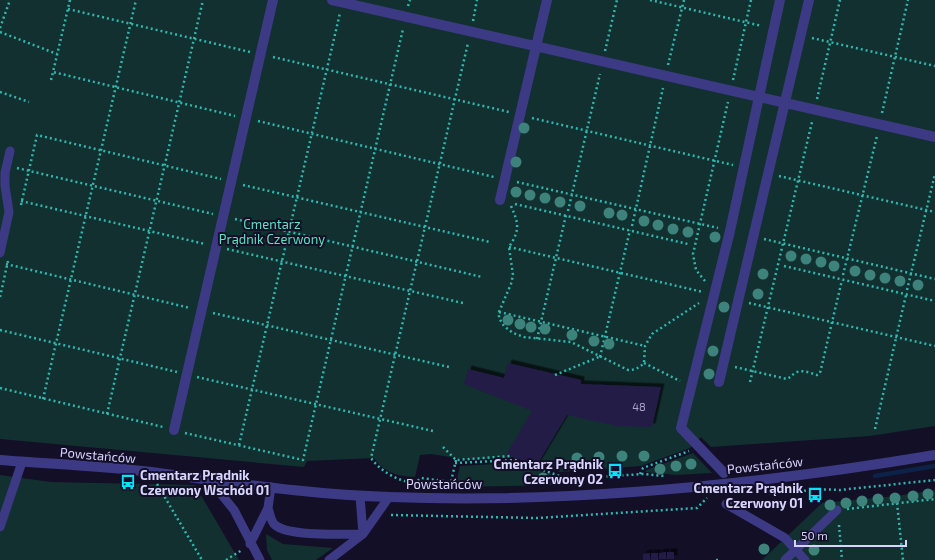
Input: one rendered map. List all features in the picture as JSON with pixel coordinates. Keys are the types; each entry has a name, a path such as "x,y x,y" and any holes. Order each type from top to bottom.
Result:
{"street":[{"path":"174,430 273,0"},
{"path":"332,0 935,137"},
{"path":"500,200 547,0"},
{"path":"724,473 681,428 700,359 760,98 780,0"},
{"path":"719,382 786,104 809,0"},
{"name":"Powstańców","path":"0,460 149,472 360,496 431,498 553,496 665,489 813,473 935,455"}],"lane":[{"path":"0,253 9,212 5,173 10,151"},
{"path":"0,527 22,462"},
{"path":"209,479 234,510 250,544 260,560"},
{"path":"250,544 268,508 271,487"},
{"path":"360,496 363,534"},
{"path":"328,560 363,534 389,497"},
{"path":"726,504 785,538 804,560"},
{"path":"268,508 273,524 282,530 295,533 363,534"},
{"path":"785,560 837,510"}],"path":[{"path":"0,28 10,0"},
{"path":"43,399 136,0"},
{"path":"107,414 204,0"},
{"path":"0,388 303,460 410,0"},
{"path":"456,460 451,482 421,478 415,483 405,483 377,466 371,458 478,0"},
{"path":"568,211 617,0"},
{"path":"632,226 684,0"},
{"path":"706,284 694,264 693,254 713,160 751,0"},
{"path":"750,382 754,371 797,180 815,110 840,0"},
{"path":"239,445 343,2"},
{"path":"68,9 744,167"},
{"path":"0,32 57,54"},
{"path":"51,80 53,72"},
{"path":"0,92 29,102"},
{"path":"37,135 297,198 490,242"},
{"path":"28,170 482,277"},
{"path":"769,173 935,212"},
{"path":"907,290 935,174"},
{"path":"7,197 150,232 463,303"},
{"path":"500,200 510,204 516,218 518,229 516,236 509,247 513,275 511,284 499,312 499,318 504,326 513,333 537,339 571,342 628,370 638,369 644,363 645,346 652,334 701,302"},
{"path":"515,204 688,244"},
{"path":"537,339 566,215"},
{"path":"600,357 630,230"},
{"path":"509,247 698,291"},
{"path":"0,262 202,311 449,367"},
{"path":"784,266 935,301"},
{"path":"723,365 787,379 794,373 802,371 817,375 820,373 842,280"},
{"path":"704,297 706,288"},
{"path":"875,429 906,294"},
{"path":"738,301 935,346"},
{"path":"499,312 645,346"},
{"path":"0,330 433,431"},
{"path":"555,375 600,357"},
{"path":"644,363 680,381"},
{"path":"443,447 456,460 510,456"},
{"path":"640,474 643,468 700,447"},
{"path":"455,464 515,460 568,479 640,474 666,476"},
{"path":"149,472 202,560"},
{"path":"764,492 794,493 827,489 840,490 935,480"},
{"path":"387,518 391,514 488,518 596,515 697,508 709,496"},
{"path":"842,560 837,510 935,499"},
{"path":"897,503 903,560"},
{"path":"226,560 250,544"},
{"path":"716,560 721,560"}],"green space":[{"name":"Cmentarz Prądnik Czerwony","path":"0,0 935,0 935,426 870,436 711,447 701,437 690,448 641,466 560,472 513,457 469,460 431,454 420,455 415,477 392,473 382,467 374,458 307,461 304,467 0,439"},
{"path":"693,453 712,473 676,475 645,472 646,470"},
{"path":"516,463 558,477 558,485 455,487 460,466"},
{"path":"0,475 51,482 195,485 239,560 0,560"},
{"path":"935,490 935,560 762,560 822,503 896,496"},
{"path":"266,534 283,544 333,548 316,560 272,560 267,550"}],"building":[{"path":"508,363 581,380 581,384 661,387 652,427 618,426 567,415 537,465 506,455 532,411 464,384 468,369 504,378"},
{"path":"666,552 666,559 659,559 659,553"},
{"path":"667,552 674,552 674,559 667,559"},
{"path":"650,553 650,560 643,560 643,554"},
{"path":"651,553 658,553 658,560 651,560"}],"waterway":[{"path":"875,476 935,466"}],"place":[{"name":"Cmentarz Prądnik Czerwony 02","path":"615,471"},
{"name":"Cmentarz Prądnik Czerwony Wschód 01","path":"128,482"},
{"name":"Cmentarz Prądnik Czerwony 01","path":"815,495"}]}
